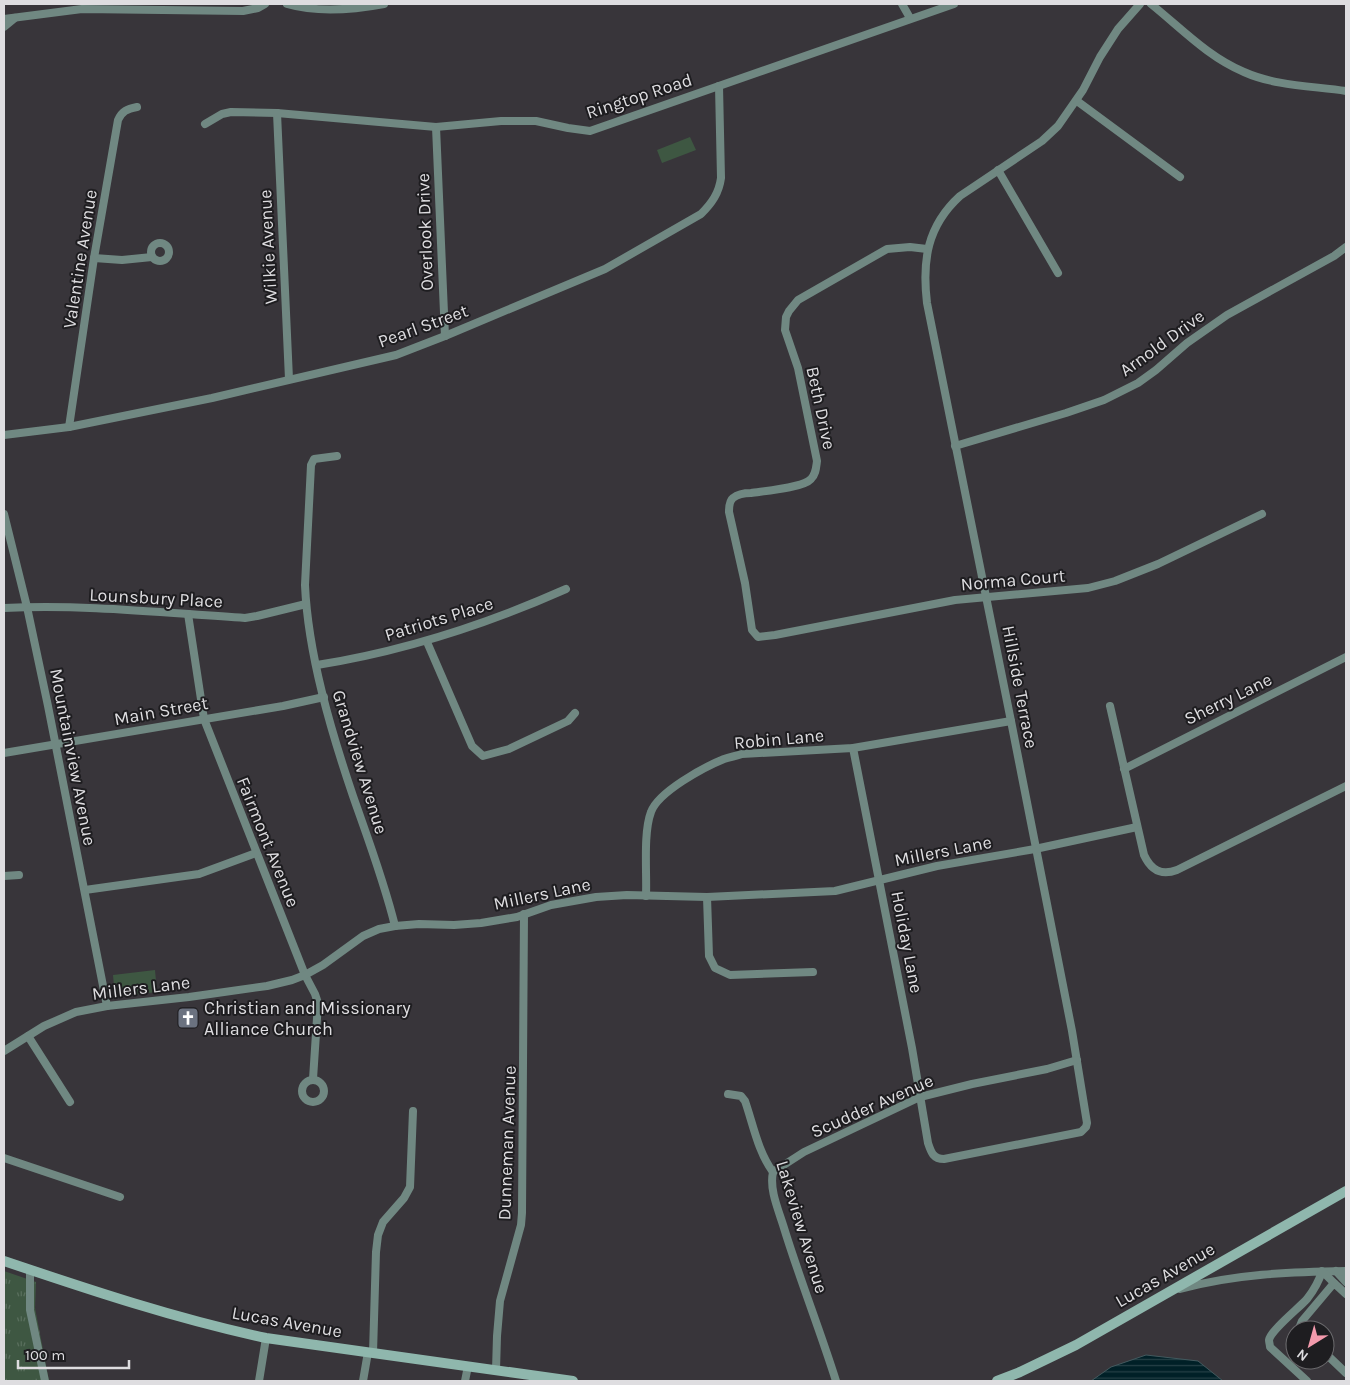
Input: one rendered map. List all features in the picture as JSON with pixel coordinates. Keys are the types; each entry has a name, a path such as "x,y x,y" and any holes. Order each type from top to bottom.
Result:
{"street":[{"path":"4,19 62,8 243,11 258,8 265,4"},
{"path":"287,4 296,7 325,10 363,8 384,4"},
{"path":"902,4 910,18"},
{"name":"Ringtop Road","path":"205,124 222,114 232,112 277,113 436,127 501,121 536,121 590,131 778,67 910,18 954,4"},
{"name":"Hillside Terrace","path":"927,1142 933,1155 938,1159 944,1159 1072,1134 1084,1129 1087,1123 1077,1060 1011,720 927,303 924,280 928,249 933,233 951,204 1042,141 1058,126 1076,101 1100,56 1118,29 1140,4"},
{"path":"1151,4 1207,50 1244,73 1278,82 1346,91"},
{"path":"4,27 15,18"},
{"name":"Pearl Street","path":"4,435 69,427 212,398 396,355 605,269 701,214 713,202 720,188 721,178 719,86"},
{"path":"1076,101 1180,177"},
{"name":"Valentine Avenue","path":"69,427 94,258 118,120 121,113 127,109 137,107"},
{"name":"Wilkie Avenue","path":"277,113 289,379"},
{"name":"Overlook Drive","path":"436,127 445,336"},
{"path":"998,170 1058,273"},
{"name":"Beth Drive","path":"754,634 729,512 730,502 733,498 742,494 782,489 806,483 811,480 816,471 817,461 798,368 785,330 786,317 789,310 798,300 880,252 897,247 928,249"},
{"name":"Arnold Drive","path":"955,446 1066,414 1104,400 1138,383 1187,343 1227,315 1334,256 1346,247"},
{"path":"94,258 122,260 152,257"},
{"name":"Grandview Avenue","path":"336,456 314,459 311,465 305,585 306,604 324,697 352,794 387,892 395,926"},
{"name":"Mountainview Avenue","path":"4,514 27,607 56,744 107,1006"},
{"name":"Norma Court","path":"754,634 758,637 775,635 955,600 1088,588 1115,581 1158,564 1262,514"},
{"name":"Patriots Place","path":"317,666 427,642 522,608 566,589"},
{"name":"Lounsbury Place","path":"4,608 112,609 245,618 306,604"},
{"name":"Fairmont Avenue","path":"188,614 204,719 256,853 318,1003 313,1079"},
{"path":"427,642 472,746 484,756 509,749 568,721 575,713"},
{"name":"Sherry Lane","path":"1124,769 1346,658"},
{"name":"Main Street","path":"4,753 283,706 324,697"},
{"path":"1110,706 1144,855 1148,864 1155,871 1172,872 1346,786"},
{"name":"Robin Lane","path":"646,896 647,826 653,807 669,790 725,758 742,754 853,748 950,733 1011,720"},
{"name":"Holiday Lane","path":"853,748 880,879 927,1142"},
{"name":"Millers Lane","path":"4,1051 58,1019 76,1012 107,1006 267,986 292,980 305,975 364,936 379,929 419,924 454,925 481,923 517,917 551,905 596,897 708,896 835,891 937,866 1137,827"},
{"path":"85,890 199,874 256,853"},
{"path":"4,876 20,875"},
{"path":"708,896 709,956 716,968 730,975 813,972"},
{"name":"Dunneman Avenue","path":"496,1370 500,1301 521,1225 522,1213 524,914"},
{"path":"28,1036 70,1102"},
{"name":"Scudder Avenue","path":"772,1172 804,1152 920,1097 1047,1069 1077,1060"},
{"name":"Lakeview Avenue","path":"728,1094 741,1096 745,1101 760,1147 772,1172 773,1193 836,1381"},
{"path":"363,1381 370,1352 378,1235 383,1222 404,1198 410,1188 413,1111"},
{"path":"4,1158 120,1196"},
{"name":"Lucas Avenue","path":"997,1381 1020,1372 1076,1344 1346,1191"},
{"name":"Lucas Avenue","path":"4,1261 148,1307 266,1338 570,1381"},
{"path":"30,1270 30,1310 45,1381"},
{"path":"1173,1290 1205,1282 1253,1275 1346,1270"},
{"path":"1322,1271 1346,1294"},
{"path":"1307,1381 1270,1348 1268,1341 1277,1328 1307,1299 1318,1283 1322,1271"},
{"path":"1336,1271 1346,1282"},
{"path":"1303,1320 1334,1283"},
{"path":"259,1381 266,1338"},
{"path":"1335,1363 1346,1373"},
{"path":"465,1381 468,1366"}],"green space":[{"path":"690,137 696,150 662,163 657,150"},
{"path":"155,970 157,992 115,997 113,975"},
{"path":"4,1271 36,1282 35,1308 49,1381 4,1381"}],"water":[{"path":"1146,1355 1198,1361 1223,1381 1091,1381 1111,1367"}],"place":[{"name":"Christian and Missionary Alliance Church","path":"188,1018"}]}
